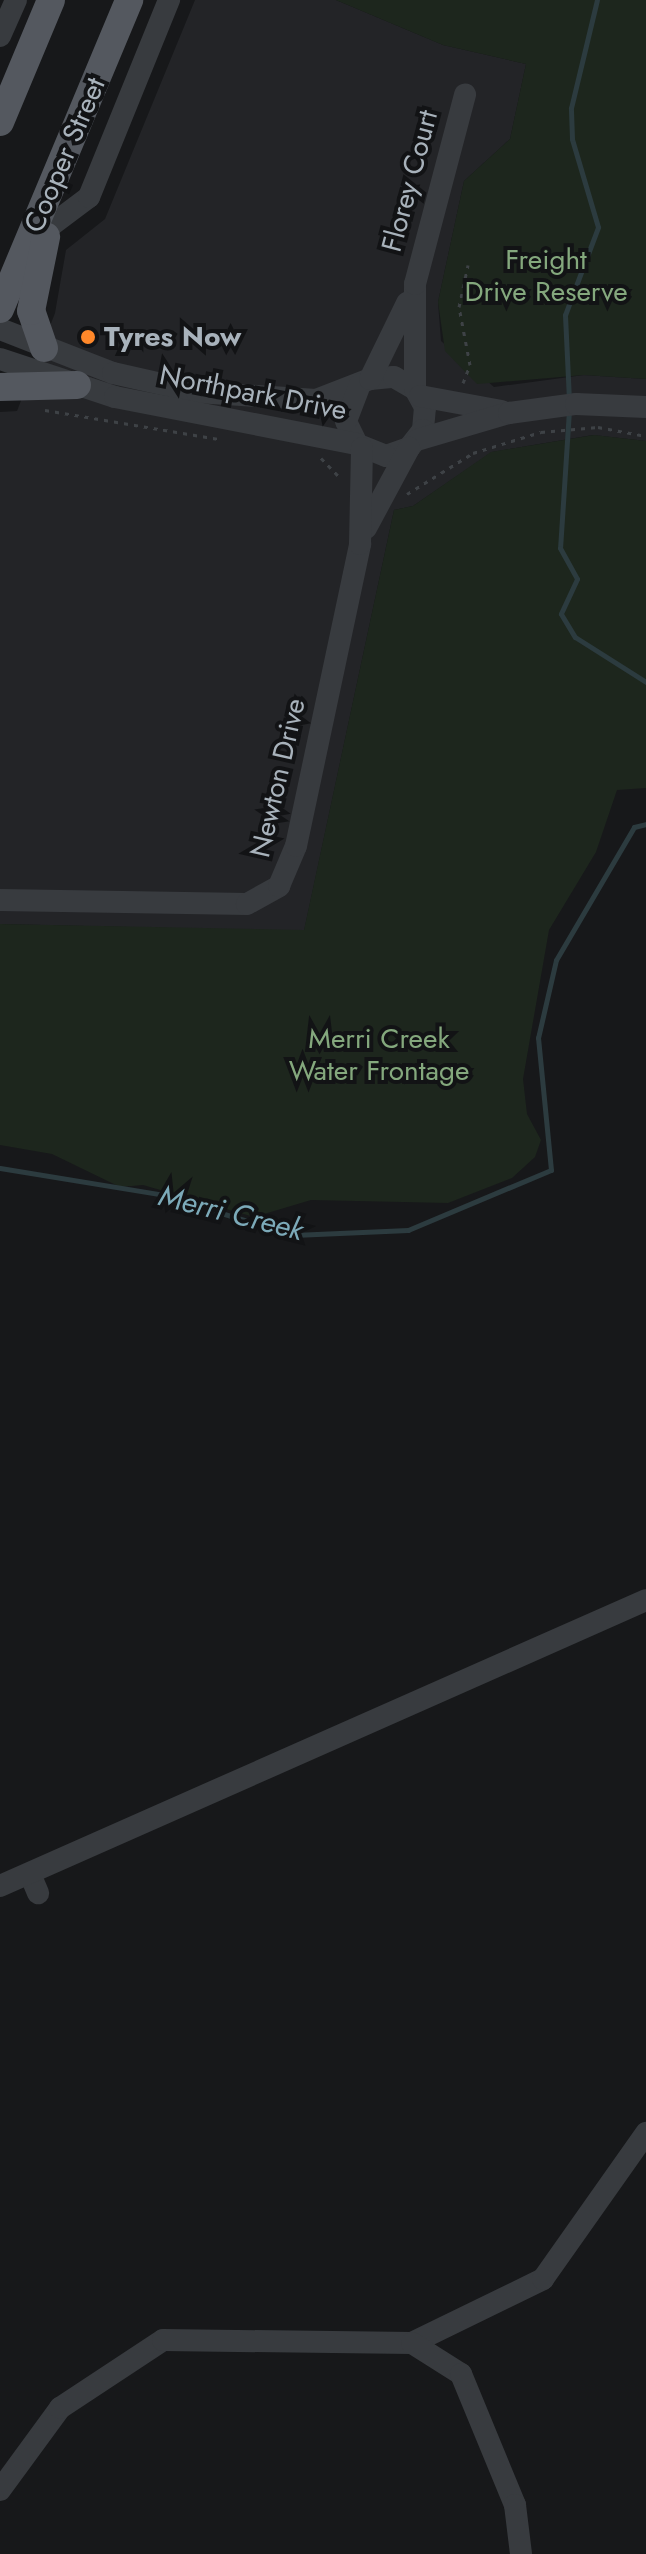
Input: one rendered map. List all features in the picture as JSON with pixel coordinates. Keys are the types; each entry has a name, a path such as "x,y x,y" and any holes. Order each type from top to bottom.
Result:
{"main road":[{"path":"2,117 33,0"},
{"path":"2,117 51,0"},
{"name":"Cooper Street","path":"0,309 129,0"},
{"path":"44,348 32,298 71,139"},
{"path":"0,387 77,385"}],"street":[{"path":"0,36 16,0"},
{"name":"Cooper Street","path":"49,227 93,189 169,0"},
{"name":"Florey Court","path":"365,382 415,284 465,95"},
{"name":"Florey Court","path":"415,284 418,392"},
{"name":"Northpark Drive","path":"0,329 113,373 197,392 299,401 365,382"},
{"name":"Northpark Drive","path":"0,359 77,385 360,446"},
{"path":"509,413 418,392 394,377 365,382 346,421 360,446 386,456 413,444 509,413 600,404 646,407"},
{"path":"413,444 426,418 418,392"},
{"name":"Newton Drive","path":"360,544 413,444"},
{"name":"Newton Drive","path":"0,900 247,904 279,886 296,846 360,544 360,446"},
{"path":"0,1886 34,1884 646,1600"},
{"path":"0,2490 60,2408 163,2340 412,2343 543,2279 646,2133"},
{"path":"412,2343 461,2374 515,2505 521,2554"}],"path":[{"path":"463,383 470,365 459,307 468,265"},
{"path":"41,409 231,441"},
{"path":"399,491 413,494 473,453 545,431 598,427 646,436"},
{"path":"316,457 342,482 355,482"}],"shaded area":[{"path":"195,0 336,0 443,45 526,64 510,139 464,181 438,302 441,341 494,387 584,375 646,379 646,441 593,435 492,452 413,506 394,510 304,931 0,924 0,412 17,411 55,313 66,250 105,219"}],"green space":[{"name":"Freight Drive Reserve","path":"336,0 646,0 646,379 584,375 477,384 445,351 438,302 464,181 510,139 526,64 443,45"},
{"name":"Merri Creek Water Frontage","path":"594,435 646,441 646,788 617,790 596,852 549,930 523,1079 527,1114 541,1140 535,1157 512,1178 448,1203 311,1200 254,1217 143,1185 120,1187 52,1154 0,1145 0,924 304,930 394,510 413,506 491,452"}],"waterway":[{"path":"569,400 565,315 598,227 572,139 571,108 597,0"},
{"path":"569,410 560,548 577,579 561,614 575,637 646,682"},
{"name":"Merri Creek","path":"0,1168 158,1194 294,1235 408,1230 551,1170 538,1038 556,960 634,827 646,824"}],"place":[{"name":"Tyres Now","path":"88,337"}]}
